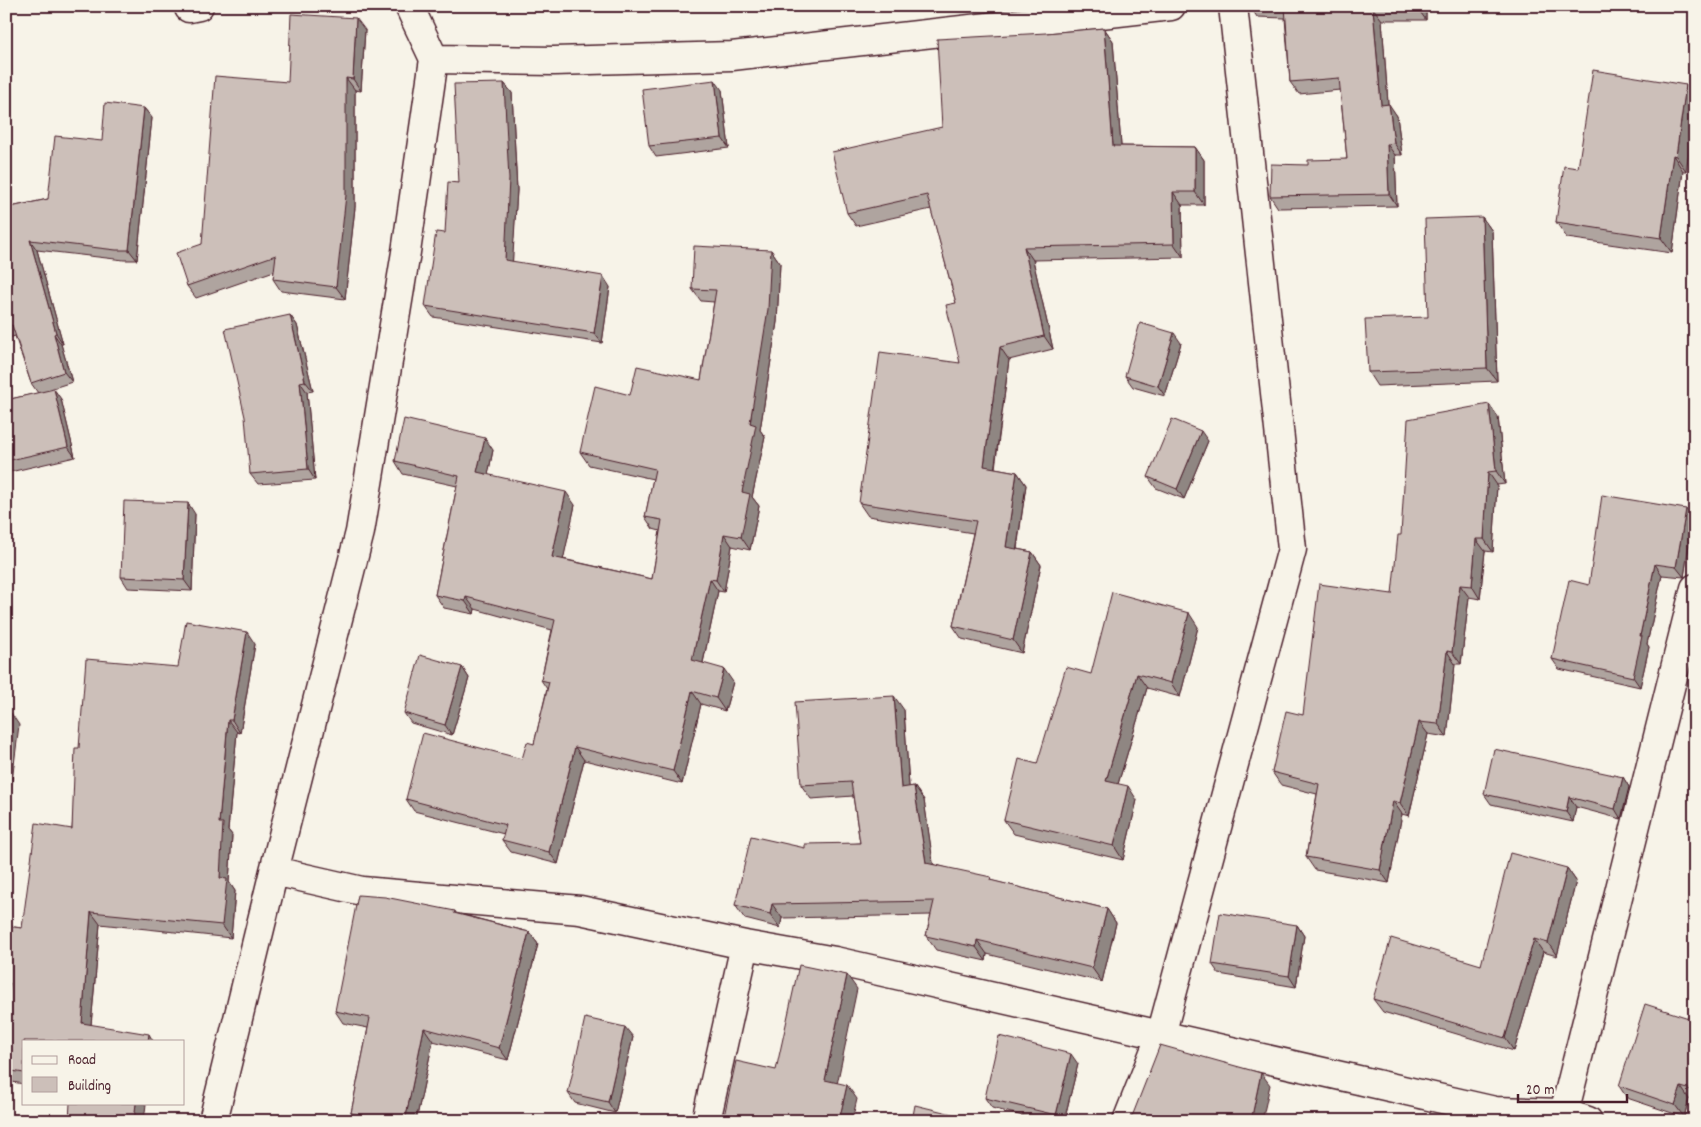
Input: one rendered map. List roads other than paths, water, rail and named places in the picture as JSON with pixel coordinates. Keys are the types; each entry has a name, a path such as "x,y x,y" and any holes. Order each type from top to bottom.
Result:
{"street":[{"path":"213,1121 360,532 406,252 434,59 409,6"},
{"path":"434,59 554,61 732,56 1171,6"},
{"path":"1127,1121 1161,1034 1292,549 1233,6"},
{"path":"274,871 362,890 580,910 745,946 835,961 1495,1111 1576,1117 1695,588"},
{"path":"706,1121 745,946"}]}
